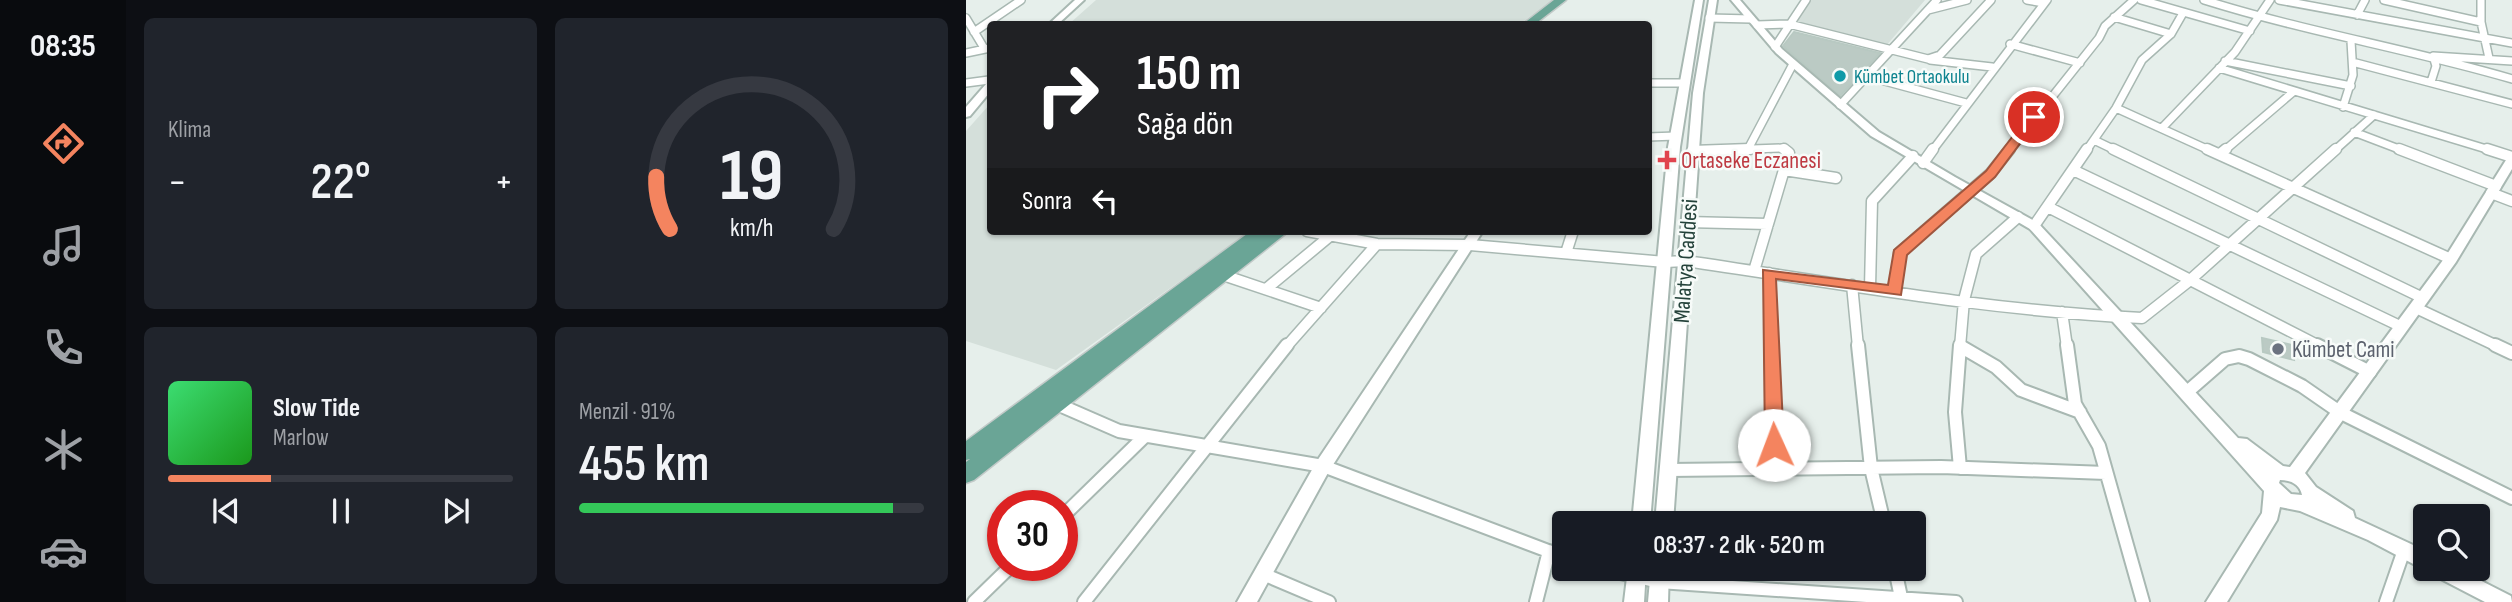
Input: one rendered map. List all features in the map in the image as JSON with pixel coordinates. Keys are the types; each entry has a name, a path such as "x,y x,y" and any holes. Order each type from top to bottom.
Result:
{"main road":[{"path":"1532,21 1561,0"},
{"path":"1545,21 1572,0"},
{"path":"966,452 1256,235"},
{"path":"966,474 1275,235"}],"street":[{"path":"990,21 1021,0"},
{"path":"1056,21 1080,0"},
{"path":"1642,511 1676,136 1699,0"},
{"name":"Malatya Caddesi","path":"1665,511 1686,261 1692,151 1713,0"},
{"path":"1735,0 1775,47 1875,134 2034,226 2118,314 2212,422 2291,489 2413,554"},
{"path":"1775,47 1806,0"},
{"path":"1840,105 1937,0"},
{"path":"1927,10 1967,0"},
{"path":"1928,59 1940,55 1991,0"},
{"path":"2027,0 2046,2"},
{"path":"1896,291 1899,253 1990,174 2114,17 2133,0"},
{"path":"2141,0 2250,31"},
{"path":"2204,0 2261,18 2351,41 2433,56 2512,79"},
{"path":"2162,128 2261,18 2270,0"},
{"path":"2279,0 2316,3 2357,15 2512,43"},
{"path":"2357,15 2365,0"},
{"path":"2384,0 2481,22"},
{"path":"2421,8 2424,0"},
{"path":"2481,0 2481,22 2489,58"},
{"path":"1870,288 1872,201 1918,160 2046,2"},
{"path":"2034,226 2116,108 2142,60 2171,34 2188,14 2213,3"},
{"path":"2310,29 2316,3"},
{"path":"2114,17 2171,34"},
{"path":"966,18 987,48 966,53"},
{"path":"1709,18 1789,24 1928,59 1992,67"},
{"path":"974,32 987,23"},
{"path":"2343,107 2349,97 2356,63 2351,41"},
{"path":"2010,44 2080,63"},
{"path":"2433,56 2512,61"},
{"path":"2431,82 2436,66 2433,56"},
{"path":"2356,63 2512,104"},
{"path":"1748,151 1763,116 1781,93 1793,64"},
{"path":"2222,64 2351,86"},
{"path":"2216,602 2271,515 2291,489 2309,457 2451,259 2512,158 2425,128 2293,92 2222,64"},
{"path":"1866,76 1966,103"},
{"path":"966,83 987,83"},
{"path":"1652,83 1685,83"},
{"path":"966,114 987,87"},
{"path":"2220,154 2293,92"},
{"path":"2116,108 2451,259"},
{"path":"1325,235 1377,244 1473,238 1566,253 1665,262 1686,261 1964,300 2142,318 2189,281 2374,115"},
{"path":"2354,132 2494,190 2512,201"},
{"path":"1652,137 1676,136"},
{"path":"2094,141 2259,218 2512,353"},
{"path":"1692,151 1783,148 1789,153 1754,271"},
{"path":"1784,170 1836,178"},
{"path":"2073,170 2402,327"},
{"path":"2048,207 2370,372"},
{"path":"1960,468 1955,412 1964,300 1976,254 2018,217"},
{"path":"1687,222 1768,224"},
{"path":"1566,253 1572,235"},
{"path":"1266,289 1330,236"},
{"path":"1247,602 1323,466 1473,238"},
{"path":"1084,602 1209,449 1283,350 1377,244"},
{"path":"1769,273 1775,470"},
{"path":"1223,275 1321,308"},
{"path":"1852,285 1871,468 1881,511"},
{"path":"2062,312 2075,404 2099,446 2143,602"},
{"path":"1960,346 1996,367 2021,390 2080,412"},
{"path":"2186,393 2225,359 2239,356 2291,379 2341,413 2512,498"},
{"path":"1057,404 1119,431 1209,449 1323,466 1552,552"},
{"path":"1078,501 1145,436"},
{"path":"1668,470 1960,468 2106,473"},
{"path":"2386,602 2404,550"},
{"path":"1536,602 1549,551"},
{"path":"1263,574 1329,602"},
{"path":"974,602 996,581"},
{"path":"1634,602 1636,581"},
{"path":"1658,602 1660,581"},
{"path":"1699,581 1797,596 1956,602"},
{"path":"1898,581 1902,600"},
{"path":"2463,581 2504,602"}],"shaded area":[{"path":"1096,0 1552,0 1524,21 1072,21"},
{"path":"1811,0 1925,0 1886,46 1795,24"},
{"path":"987,107 987,235 1244,235 1056,370 966,341 966,131"}],"building":[{"name":"Kümbet Ortaokulu","path":"1794,32 1880,53 1840,96 1783,46"},
{"name":"Kümbet Cami","path":"2262,338 2292,345 2294,360 2263,352"}],"place":[{"name":"Kümbet Ortaokulu","path":"1840,76"},
{"name":"Ortaseke Eczanesi","path":"1667,160"},
{"name":"Kümbet Cami","path":"2278,349"}],"route":[{"path":"1774,445 1769,273 1896,291 1899,253 1990,174 2034,117"}]}
